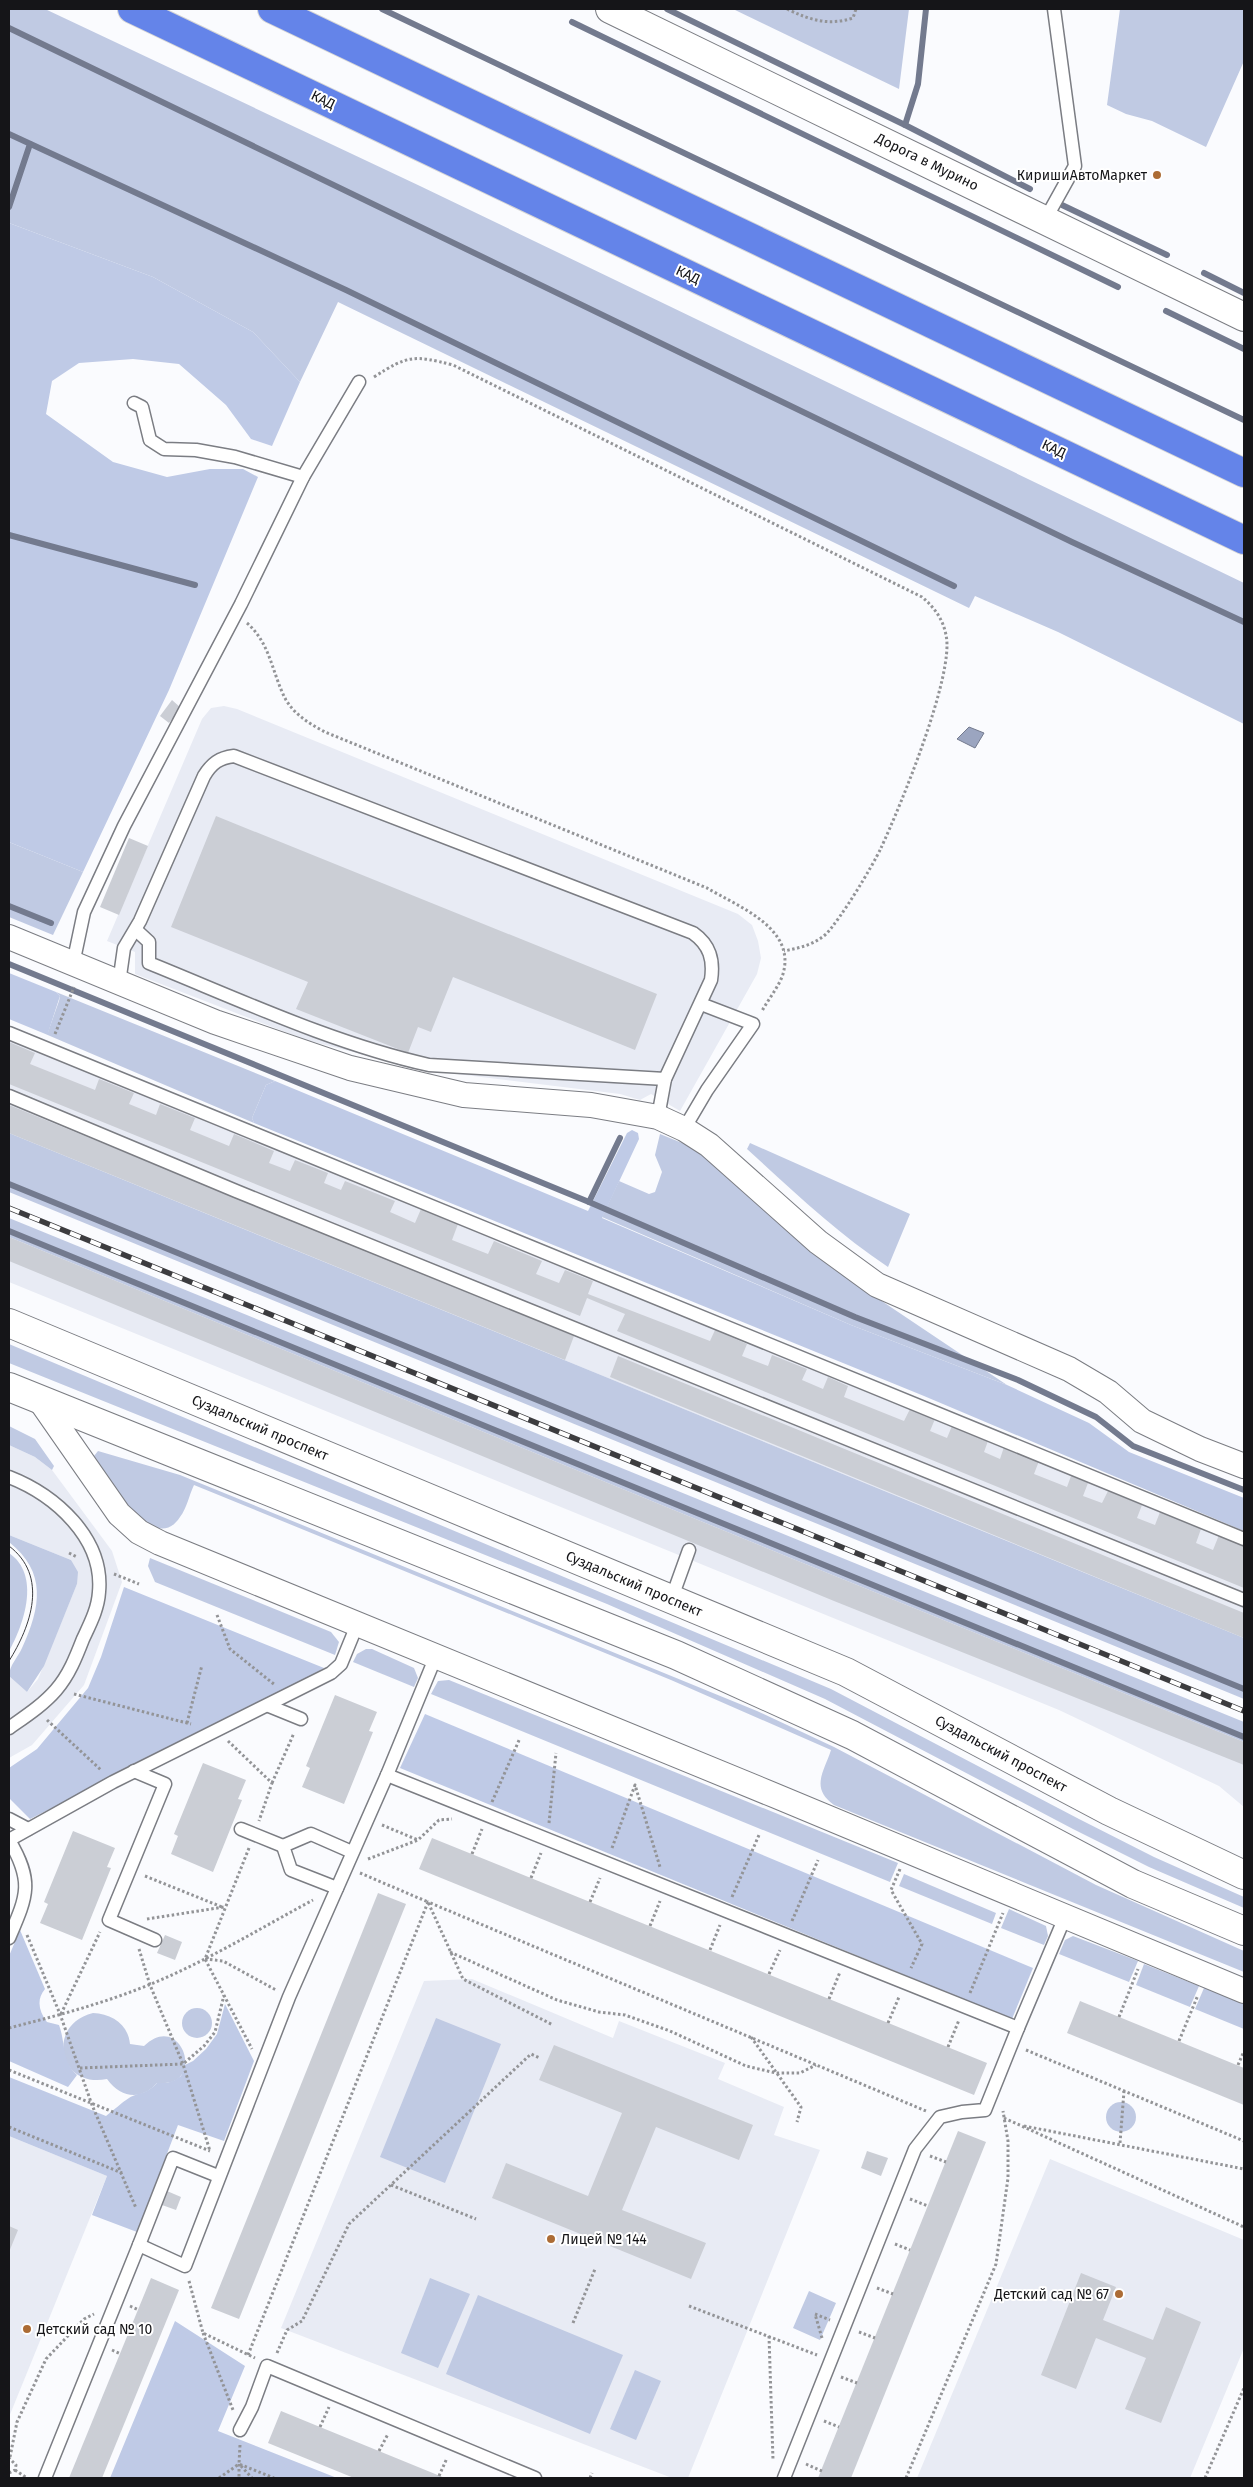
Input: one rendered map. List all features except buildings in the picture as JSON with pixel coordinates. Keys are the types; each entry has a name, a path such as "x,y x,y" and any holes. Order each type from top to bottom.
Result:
{"highway":[{"name":"КАД","path":"132,9 1244,540"},
{"path":"272,9 1244,473"}],"main road":[{"name":"Дорога в Мурино","path":"610,9 1244,317"},
{"name":"Суздальский проспект","path":"9,1323 846,1672 1109,1811 1244,1875"},
{"path":"9,1387 676,1655 852,1735 1133,1884 1244,1931"}],"street":[{"path":"9,937 75,973 119,983 214,1022 350,1068 464,1095 591,1105 658,1117 684,1129 730,1162 763,1195 818,1242 877,1285 1068,1369 1108,1392 1142,1421 1200,1449 1244,1466"},
{"path":"39,1399 119,1514 139,1532 180,1553 436,1656 1244,1991"}],"lane":[{"path":"1045,220 1075,166 1054,9"},
{"path":"75,973 84,912 124,826 236,613 303,477 359,382"},
{"path":"134,402 142,407 150,440 164,449 196,450 236,457 303,477"},
{"path":"119,983 124,948 136,930 204,776 210,765 220,758 234,756 693,933 705,941 713,967 711,980 665,1079 658,1117"},
{"path":"136,930 149,942 149,963 287,1019 400,1058 429,1065 665,1079"},
{"path":"684,1129 707,1090 754,1024 701,1004"},
{"path":"9,1033 1244,1539"},
{"path":"9,1096 264,1202 1244,1600"},
{"path":"9,1477 28,1484 54,1502 75,1522 89,1543 98,1567 99,1592 95,1611 72,1667 57,1689 35,1710 9,1728"},
{"path":"671,1600 689,1550"},
{"path":"9,1938 19,1916 26,1891 26,1874 21,1859 9,1840 134,1771 332,1674 341,1664 357,1625"},
{"path":"139,2245 185,2266 218,2176 289,1997 387,1775 436,1656"},
{"path":"269,1706 300,1719"},
{"path":"134,1771 165,1784 109,1920 155,1940"},
{"path":"387,1775 1018,2028"},
{"path":"9,1819 28,1829"},
{"path":"241,1829 283,1846 311,1834 352,1852"},
{"path":"283,1846 291,1870 337,1888"},
{"path":"784,2478 915,2149 940,2116 984,2110 1065,1917"},
{"path":"45,2478 173,2158 218,2176"},
{"path":"240,2430 252,2407 267,2366 536,2478"}],"path":[{"path":"787,9 808,19 837,23 853,18 856,9"},
{"path":"349,398 370,380 396,362 422,357 453,365 922,597 934,606 947,636 946,666 919,755 880,849 825,934 806,947 784,951"},
{"path":"236,613 255,630 272,658 286,700 302,719 325,732 707,888 763,920 778,937 784,951 781,978 754,1024"},
{"path":"49,1050 68,1002 75,973"},
{"path":"217,1615 230,1648 289,1696"},
{"path":"187,1723 202,1665"},
{"path":"57,1689 217,1730 272,1782"},
{"path":"35,1710 113,1782"},
{"path":"262,2067 205,1959 224,1907 255,1835 272,1782 300,1719"},
{"path":"472,1854 520,1738"},
{"path":"531,1878 547,1839 556,1753"},
{"path":"590,1902 635,1785 666,1887 650,1926"},
{"path":"346,1867 418,1840 439,1820 461,1818 468,1808"},
{"path":"366,1819 418,1840"},
{"path":"710,1950 759,1836"},
{"path":"769,1974 818,1860"},
{"path":"346,1867 940,2116"},
{"path":"888,2023 922,1944 891,1890 900,1869 909,1873"},
{"path":"130,1870 224,1907"},
{"path":"9,2028 150,1985 205,1959 337,1888"},
{"path":"428,1902 462,1980 553,2025"},
{"path":"248,2355 428,1902"},
{"path":"210,2151 183,2064 150,1985 132,1929 138,1920 224,1907"},
{"path":"948,2047 1003,1912 995,1908"},
{"path":"19,1916 60,2014 92,2105 145,2229"},
{"path":"60,2014 97,1936 109,1920"},
{"path":"450,1952 557,2000 599,2012 624,2015 670,2031 746,2066 776,2073 800,2073 816,2065"},
{"path":"205,1959 223,1961 289,1997"},
{"path":"829,1999 846,1959"},
{"path":"1119,2017 1141,1962"},
{"path":"1179,2041 1202,1987"},
{"path":"80,2068 183,2064 204,2046 215,2032 224,1994"},
{"path":"751,2037 801,2107 797,2122"},
{"path":"1012,2044 1244,2141"},
{"path":"1238,2065 1244,2050"},
{"path":"203,2333 267,2366 276,2356 287,2330 302,2321 349,2224 531,2054 540,2058"},
{"path":"9,2072 225,2158"},
{"path":"906,2478 996,2264 1008,2178 1008,2142 997,2081"},
{"path":"1120,2143 1124,2091"},
{"path":"984,2110 1244,2227"},
{"path":"1018,2124 1244,2169"},
{"path":"9,2127 122,2174"},
{"path":"391,2185 476,2219"},
{"path":"185,2266 203,2333 240,2430 239,2478"},
{"path":"573,2323 596,2269"},
{"path":"15,2470 16,2465 9,2458 17,2422 46,2359 84,2319 116,2303"},
{"path":"689,2306 830,2360"},
{"path":"769,2336 774,2469"},
{"path":"1205,2478 1244,2388"},
{"path":"219,2478 239,2464"},
{"path":"239,2464 252,2478"},
{"path":"239,2464 274,2478"},
{"path":"9,2473 15,2470"},
{"path":"15,2470 27,2478"},
{"path":"590,2478 592,2473"}],"shaded area":[{"path":"9,9 45,9 420,186 1244,583 1244,724 1058,632 975,596 969,608 338,302 300,382 253,332 153,277 9,223"},
{"path":"733,9 909,9 899,89"},
{"path":"1120,9 1244,9 1244,61 1206,147 1152,121 1126,114 1107,105"},
{"path":"9,223 153,277 253,332 300,382 272,446 251,439 226,405 179,364 133,359 79,363 52,381 46,414 113,462 167,477 210,469 243,469 258,477 169,690 83,872 9,842"},
{"path":"224,706 237,709 738,914 752,925 758,941 761,958 757,974 680,1111 651,1094 640,1100 620,1094 424,1070 306,1040 135,974 135,952 107,941 202,719 211,708"},
{"path":"969,727 984,733 975,748 957,739"},
{"path":"9,842 83,872 53,935 9,917"},
{"path":"9,973 56,992 60,996 48,1033 43,1033 9,1019"},
{"path":"56,992 275,1081 266,1085 252,1118 254,1123 43,1033 48,1032 59,1001 60,996"},
{"path":"9,1040 1244,1543 1244,1638 9,1133"},
{"path":"275,1081 588,1211 627,1133 632,1130 638,1133 639,1139 602,1218 851,1325 1007,1385 1089,1423 1129,1452 1244,1498 1244,1531 924,1396 254,1123 252,1118 266,1085"},
{"path":"9,1133 1244,1638 1244,1699 9,1192"},
{"path":"660,1134 687,1145 705,1157 828,1265 1007,1385 851,1325 602,1217 619,1181 649,1194 655,1192 662,1172 655,1155"},
{"path":"750,1143 910,1214 888,1267 833,1226 798,1196 747,1149"},
{"path":"9,1218 1244,1722 1244,1742 9,1237"},
{"path":"9,1237 1244,1742 1244,1807 1219,1786 1059,1710 9,1282"},
{"path":"9,1344 831,1689 1154,1857 1244,1897 1244,1908 1149,1867 825,1699 607,1604 9,1363"},
{"path":"9,1426 35,1439 54,1466 52,1470 35,1457 9,1445"},
{"path":"9,1445 35,1457 52,1470 112,1551 122,1582 84,1685 32,1745 9,1758 9,1676 27,1692 38,1679 77,1584 71,1560 9,1535"},
{"path":"98,1451 180,1475 757,1711 834,1747 1096,1885 1244,1951 1244,1972 834,1805 822,1792 821,1786 821,1779 831,1750 671,1680 194,1485 180,1517 169,1527 157,1528 144,1521 120,1495 94,1456"},
{"path":"9,1535 71,1560 78,1572 77,1584 44,1666 27,1692 9,1676 10,1669 22,1648 33,1618 37,1591 30,1565 9,1542"},
{"path":"9,1553 19,1562 25,1574 27,1600 20,1627 9,1651"},
{"path":"150,1558 331,1632 339,1642 335,1655 155,1582 148,1566"},
{"path":"124,1587 324,1668 306,1680 30,1819 9,1798 9,1768 37,1749 88,1688 101,1657"},
{"path":"366,1649 372,1649 414,1668 418,1678 414,1687 353,1662 357,1654"},
{"path":"449,1680 898,1863 890,1882 431,1694 438,1681"},
{"path":"425,1714 1033,1968 1012,2019 400,1768"},
{"path":"904,1874 996,1913 992,1924 899,1886"},
{"path":"1009,1909 1046,1926 1048,1936 1044,1945 1001,1928"},
{"path":"20,1930 45,1989 40,1997 42,2014 47,2022 59,2025 68,2064 77,2075 68,2087 9,2061 9,1956"},
{"path":"1073,1936 1138,1961 1129,1982 1059,1954 1065,1940"},
{"path":"1144,1964 1199,1986 1190,2007 1136,1985"},
{"name":"Лицей № 144","path":"472,1979 613,2038 619,2021 725,2063 718,2079 784,2107 774,2135 820,2150 688,2478 672,2478 281,2328 424,1981"},
{"path":"1204,1988 1244,2004 1244,2029 1195,2009"},
{"path":"225,2004 254,2061 224,2141 178,2125 137,2232 92,2215 107,2176 9,2136 9,2077 106,2116 129,2098 146,2092 157,2083 167,2083 181,2076 185,2065 193,2061 206,2049 217,2034"},
{"path":"197,2008 208,2012 212,2023 208,2034 197,2038 186,2034 182,2023 186,2012"},
{"path":"93,2013 107,2015 118,2021 126,2031 130,2044 144,2046 158,2037 169,2037 178,2043 184,2053 185,2064 182,2075 173,2082 157,2083 144,2093 131,2095 118,2090 107,2079 91,2080 78,2075 69,2066 64,2054 64,2042 68,2030 78,2020"},
{"path":"436,2018 501,2044 445,2183 380,2157"},
{"path":"1121,2102 1132,2106 1136,2117 1132,2128 1121,2132 1110,2128 1106,2117 1110,2106"},
{"name":"Детский сад № 10","path":"9,2136 107,2176 9,2417"},
{"name":"Детский сад № 67","path":"1050,2159 1244,2240 1244,2348 1190,2478 917,2478"},
{"path":"430,2278 470,2294 438,2368 401,2353"},
{"path":"809,2291 836,2303 820,2340 793,2328"},
{"path":"478,2295 623,2355 590,2434 446,2374"},
{"path":"175,2321 245,2366 218,2431 337,2478 110,2478"},
{"path":"635,2370 661,2381 636,2440 610,2429"}],"waterway":[{"path":"382,9 1244,420"},
{"path":"667,9 905,125 1030,189"},
{"path":"905,125 918,84 926,9"},
{"path":"572,22 1118,287"},
{"path":"9,28 1072,542 1244,622"},
{"path":"9,134 346,290 954,586"},
{"path":"9,207 30,144"},
{"path":"1062,205 1167,255"},
{"path":"1204,273 1244,293"},
{"path":"1166,311 1244,349"},
{"path":"9,535 195,585"},
{"path":"9,906 51,923"},
{"path":"9,964 589,1202 855,1317 1018,1380 1096,1417 1133,1446 1244,1490"},
{"path":"589,1202 620,1138"},
{"path":"9,1184 1244,1689"},
{"path":"9,1231 1244,1737"}],"tram line":[{"path":"9,1546 21,1558 29,1572 32,1586 32,1602 29,1617 24,1632 9,1661"}],"railway":[{"path":"9,1208 1244,1711"}],"place":[{"name":"КиришиАвтоМаркет","path":"1157,175"},
{"name":"Лицей № 144","path":"551,2239"},
{"name":"Детский сад № 67","path":"1119,2294"},
{"name":"Детский сад № 10","path":"27,2329"}]}
